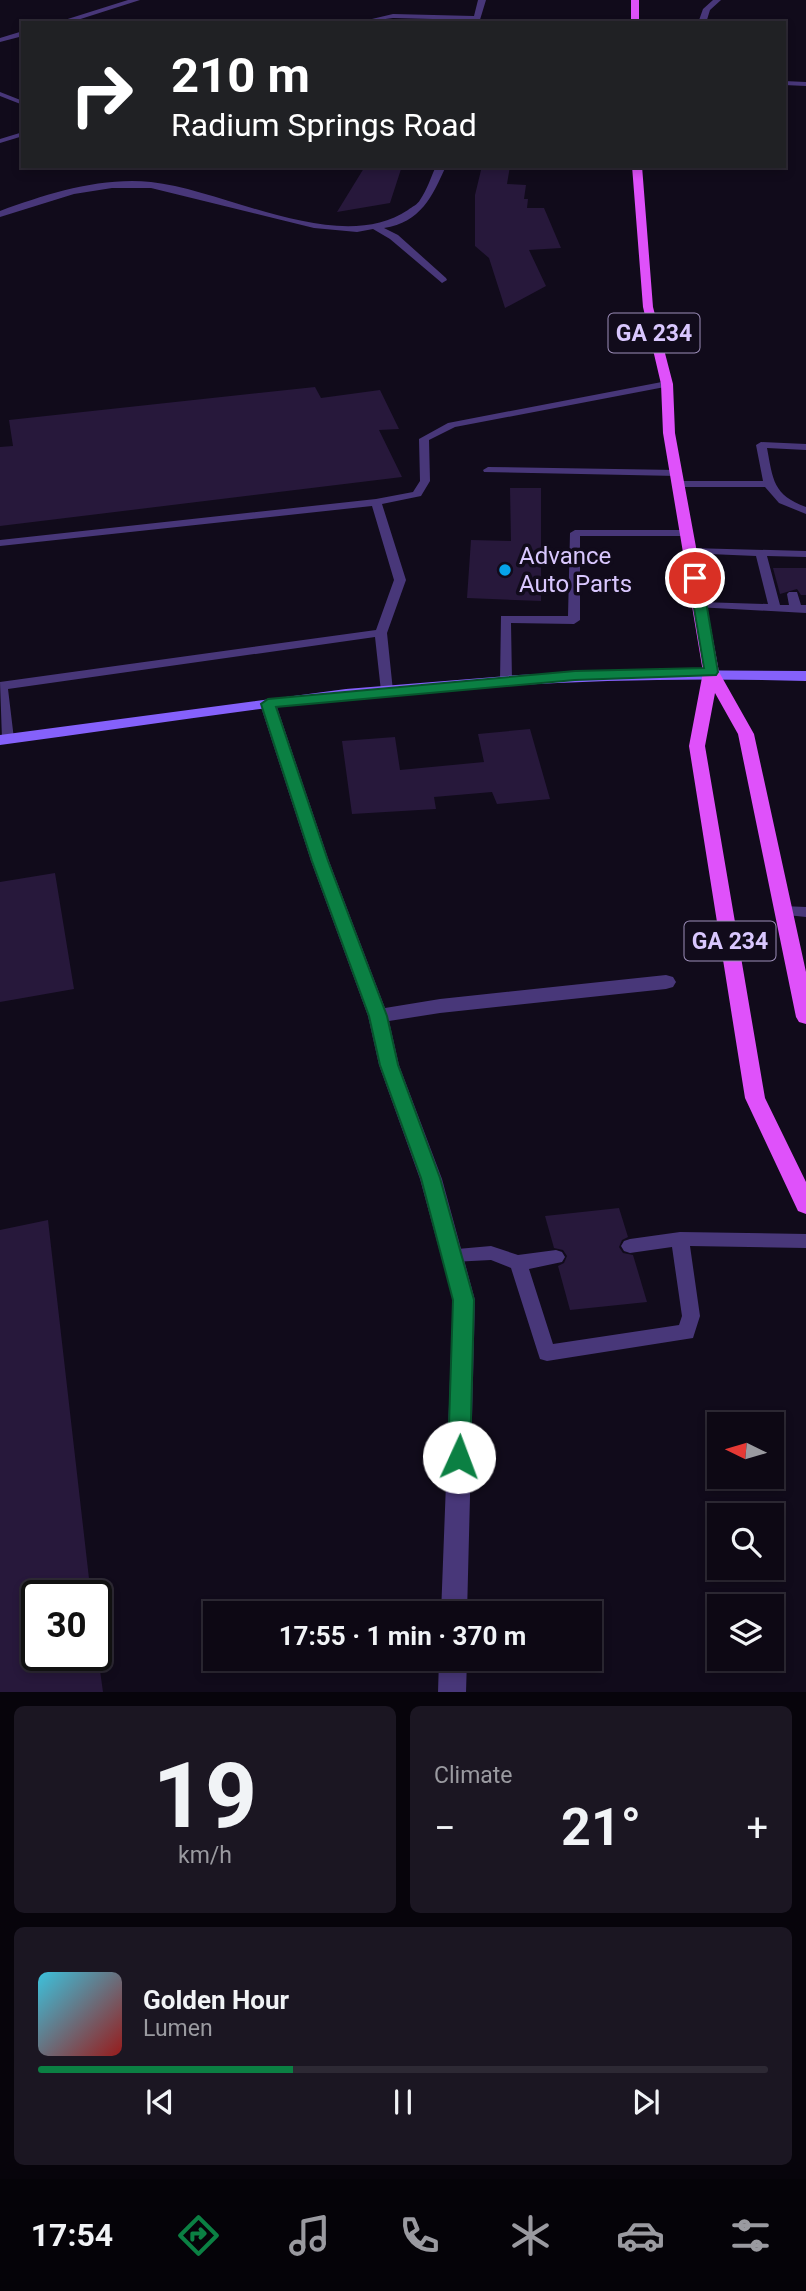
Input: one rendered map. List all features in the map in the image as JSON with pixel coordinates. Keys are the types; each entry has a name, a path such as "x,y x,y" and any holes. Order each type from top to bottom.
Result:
{"main road":[{"path":"635,0 635,21"},
{"name":"GA 234","path":"637,168 648,307 667,383 668,433 711,672 697,746 755,1098 806,1201"},
{"path":"4,740 268,704 506,681 711,672 806,676"},
{"name":"GA 234","path":"711,672 746,734 806,1017"}],"street":[{"path":"66,21 136,0"},
{"path":"369,21 393,16 476,21 482,0"},
{"path":"703,21 707,9 717,0"},
{"path":"0,40 21,34"},
{"path":"786,83 806,84"},
{"path":"0,215 73,190 133,184 179,190 311,226 374,226 416,213 423,208 440,168"},
{"path":"374,226 394,237 442,280"},
{"path":"268,704 320,861 378,1016 389,1065 430,1178 464,1300 454,1601"},
{"path":"378,1016 440,1006 666,982"},
{"path":"452,1692 453,1671"}],"lane":[{"path":"0,94 21,102"},
{"path":"0,141 21,135"},
{"path":"0,543 376,502 417,494 425,481 424,439 452,425 667,383"},
{"path":"806,447 761,445 769,484 780,503 806,511"},
{"path":"488,470 769,484"},
{"path":"376,502 400,580 381,633 387,691"},
{"path":"506,681 505,619 574,620 575,533 687,533"},
{"path":"690,551 804,554 806,567"},
{"path":"761,553 775,608"},
{"path":"780,554 784,568"},
{"path":"793,594 801,609"},
{"path":"700,605 801,609"},
{"path":"4,740 1,685 381,633"},
{"path":"782,911 806,912"},
{"path":"518,1263 547,1353 686,1332 691,1316 680,1239"},
{"path":"631,1246 680,1239 806,1241"},
{"path":"452,1255 491,1253 518,1263 556,1257"}],"building":[{"path":"364,168 401,168 390,203 337,212"},
{"path":"482,168 510,168 507,184 526,185 524,199 528,199 527,208 544,208 561,248 529,250 546,286 505,308 489,258 475,246 475,195"},
{"path":"315,387 321,398 380,390 399,429 379,430 402,477 0,526 0,447 13,446 9,420"},
{"name":"Advance Auto Parts","path":"510,488 541,488 541,601 467,598 471,540 511,541"},
{"path":"773,568 806,568 806,595 801,595 797,589 780,594"},
{"path":"530,729 550,799 497,804 492,792 434,797 436,809 352,814 342,741 395,737 400,770 484,762 478,734"},
{"path":"55,873 74,989 0,1002 0,882"},
{"path":"619,1208 628,1237 622,1240 619,1247 623,1253 633,1255 647,1302 570,1310 558,1266 564,1263 567,1256 563,1250 554,1248 545,1216"},
{"path":"48,1220 89,1580 21,1580 21,1671 100,1671 103,1692 0,1692 0,1230"}],"place":[{"name":"Advance Auto Parts","path":"505,570"}],"route":[{"path":"459,1457 464,1300 430,1178 389,1065 378,1016 320,861 268,704 347,694 575,676 711,672 695,578"}]}
